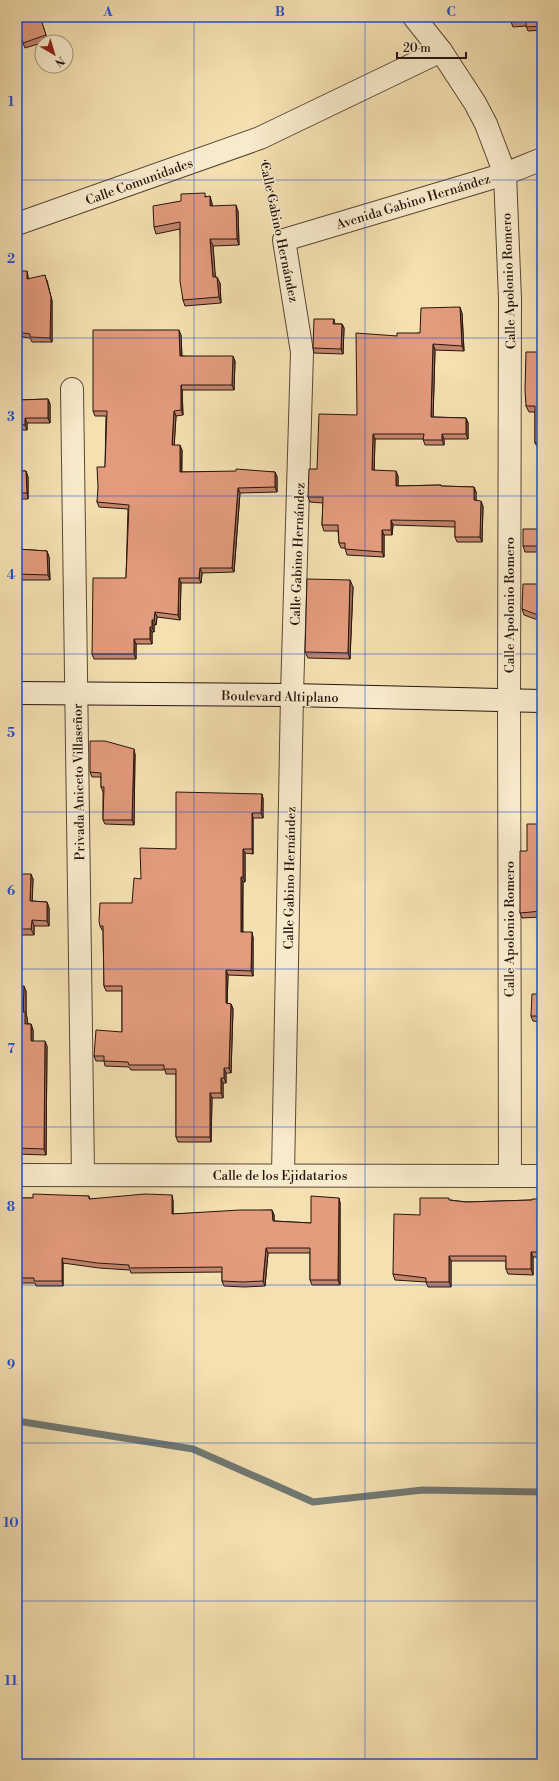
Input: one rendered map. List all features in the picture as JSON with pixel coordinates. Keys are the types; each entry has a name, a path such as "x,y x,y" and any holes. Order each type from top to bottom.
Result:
{"street":[{"name":"Calle Apolonio Romero","path":"414,17 441,51 461,80 486,124 505,174 510,299 510,1176"},
{"path":"260,138 327,108 441,51"},
{"name":"Calle Comunidades","path":"17,224 260,138"},
{"name":"Avenida Gabino Hernández","path":"284,240 505,174 542,159"},
{"name":"Calle Gabino Hernández","path":"283,1174 292,695 302,352 284,240"},
{"name":"Privada Aniceto Villaseñor","path":"72,389 83,1175"},
{"name":"Boulevard Altiplano","path":"17,693 292,695 542,701"},
{"name":"Calle de los Ejidatarios","path":"17,1175 283,1174 542,1176"}],"path":[{"name":"Calle Gabino Hernández","path":"260,138 273,200 284,240"}],"building":[{"path":"17,17 40,17 46,34 34,34 34,39 23,43 17,23"},
{"path":"510,17 542,17 542,26 526,27 526,21 511,22"},
{"path":"205,193 205,197 210,196 210,206 236,205 237,239 210,239 213,277 217,277 219,297 183,300 180,281 180,222 154,227 153,206 181,201 181,194"},
{"path":"17,271 27,271 27,279 45,275 51,297 50,338 30,337 30,334 17,332"},
{"path":"460,307 462,346 433,344 431,417 466,418 466,434 442,434 442,440 423,440 424,434 373,434 372,470 396,471 396,486 441,485 474,487 474,500 481,501 480,537 455,537 455,521 391,520 391,530 382,530 382,552 345,549 345,543 339,543 338,525 322,525 323,497 308,497 309,469 317,469 319,414 357,415 356,333 397,336 397,333 420,333 421,308"},
{"path":"314,319 334,319 333,324 342,324 341,349 313,348"},
{"path":"540,328 542,328 542,442 535,443 535,406 526,406 526,352 541,352"},
{"path":"93,330 179,330 180,356 233,356 232,385 181,385 181,410 174,411 172,445 180,445 180,472 236,471 236,469 275,472 275,487 238,488 232,568 200,568 199,578 179,578 178,615 155,612 154,620 152,620 152,627 150,627 150,639 134,639 134,654 92,654 93,578 126,578 129,505 97,502 97,467 105,467 107,411 93,411"},
{"path":"48,399 48,418 25,418 25,425 17,424 17,400"},
{"path":"17,471 26,471 27,493 17,493"},
{"path":"523,529 542,529 542,660 538,660 538,615 522,609 523,584 540,584 541,546 523,546"},
{"path":"17,549 47,551 48,575 17,574"},
{"path":"307,579 350,580 348,653 305,652"},
{"path":"90,741 105,741 134,749 132,820 103,820 104,787 101,787 101,773 90,772"},
{"path":"176,792 262,794 261,813 252,813 252,849 243,849 243,877 241,877 241,932 252,932 251,971 226,970 226,1003 231,1004 229,1068 224,1068 224,1078 221,1078 221,1093 210,1093 210,1137 176,1137 176,1069 164,1069 164,1065 129,1065 128,1062 104,1061 104,1056 94,1056 96,1030 122,1032 122,986 104,986 103,926 100,926 99,921 100,903 132,903 134,878 141,879 140,848 176,849"},
{"path":"527,824 542,824 542,911 520,913 520,851 527,851"},
{"path":"17,874 31,874 30,901 47,902 47,921 32,920 31,929 17,929"},
{"path":"17,986 24,986 23,1012 25,1012 25,1024 31,1024 31,1041 45,1041 44,1149 17,1148"},
{"path":"532,994 542,994 542,1016 531,1016"},
{"path":"33,1194 89,1196 89,1199 145,1194 172,1195 172,1214 240,1210 272,1210 273,1221 311,1223 311,1196 339,1198 338,1280 310,1280 310,1248 266,1248 263,1281 222,1281 222,1267 129,1268 129,1265 97,1263 62,1258 62,1281 34,1281 34,1278 17,1278 17,1198 33,1198"},
{"path":"420,1198 449,1198 449,1200 466,1202 542,1199 542,1252 531,1252 531,1269 506,1269 506,1256 449,1256 449,1282 426,1282 426,1278 393,1274 394,1214 420,1215"}],"waterway":[{"path":"17,1421 193,1449 313,1502 423,1490 542,1492"}]}
